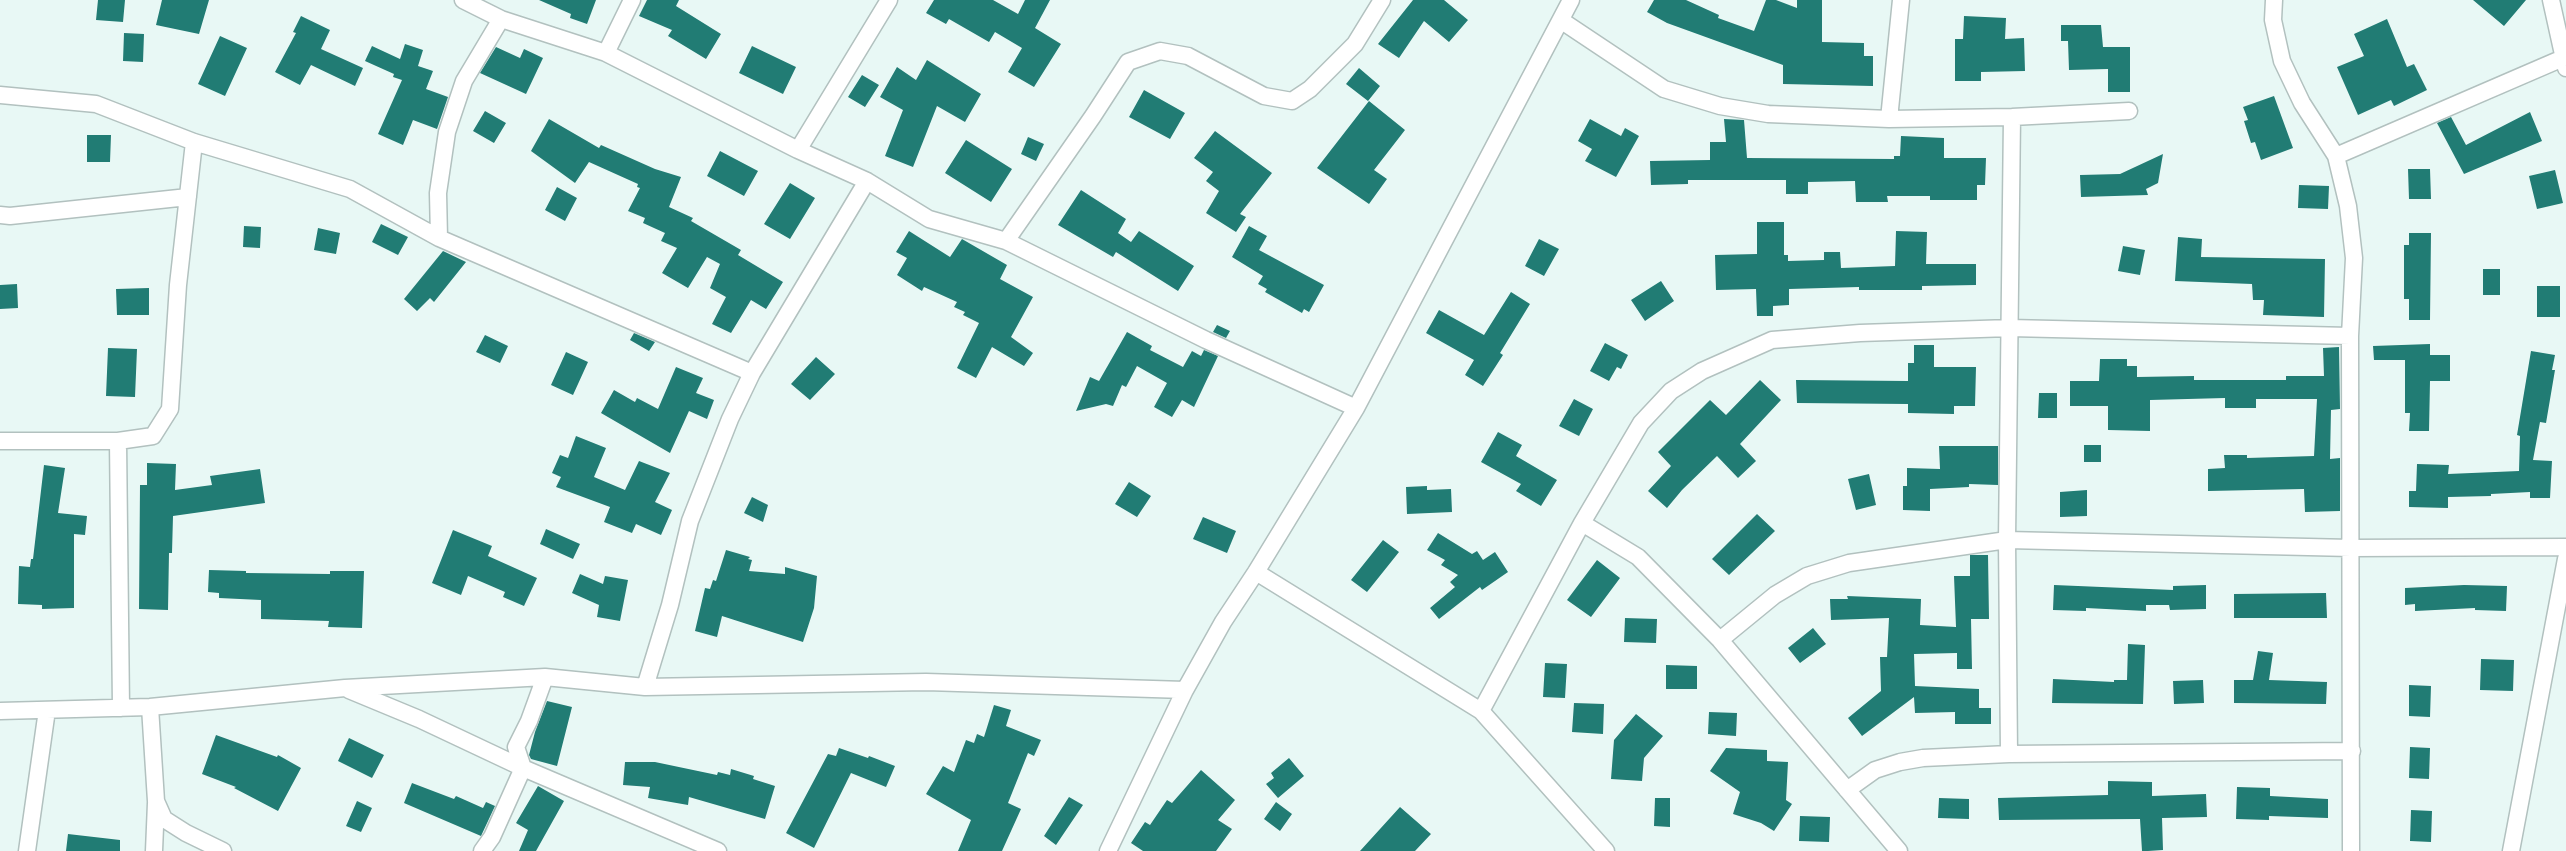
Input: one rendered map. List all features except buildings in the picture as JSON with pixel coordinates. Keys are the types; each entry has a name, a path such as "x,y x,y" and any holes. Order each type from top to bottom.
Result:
{"street":[{"path":"463,0 500,19 606,53 798,150 867,181 930,219 1006,241 1206,340 1356,408"},
{"path":"606,53 632,0"},
{"path":"798,150 889,0"},
{"path":"1006,241 1128,62 1160,51 1188,56 1264,96 1292,100 1310,89 1355,44 1382,0"},
{"path":"1112,850 1185,690 1223,622 1256,572 1356,408 1562,21 1571,0"},
{"path":"1889,119 1901,0"},
{"path":"2274,0 2273,20 2282,61 2302,103 2336,156 2348,206 2354,258 2350,336 2351,851"},
{"path":"2336,156 2565,63 2551,0"},
{"path":"439,238 438,193 447,132 464,80 500,19"},
{"path":"1562,21 1664,89 1720,106 1768,114 1889,119 2012,117 2129,111"},
{"path":"0,95 96,104 194,142 350,189 439,238 752,373"},
{"path":"2009,754 2007,540 2012,117"},
{"path":"0,441 118,441 153,436 170,409 178,285 194,142"},
{"path":"645,687 670,605 690,521 730,419 752,373 867,181"},
{"path":"0,215 10,216 188,197"},
{"path":"1481,711 1582,523 1641,423 1671,391 1702,371 1772,340 1860,333 2010,328 2350,336"},
{"path":"118,441 122,708"},
{"path":"1582,523 1638,557 1720,640 1898,851"},
{"path":"1720,640 1775,595 1807,576 1849,563 2007,540 2351,548 2566,546"},
{"path":"2511,851 2566,559"},
{"path":"1256,572 1481,711 1606,851"},
{"path":"482,851 492,837 523,768 516,747 529,721 545,676"},
{"path":"0,711 150,707 345,688 545,676 645,687 926,682 1185,690"},
{"path":"345,688 419,719 523,768 718,851"},
{"path":"150,707 156,801 154,851"},
{"path":"27,851 47,710"},
{"path":"1847,790 1875,770 1900,762 1923,758 2009,754 2352,751"},
{"path":"156,801 164,819 186,833 223,851"}]}
